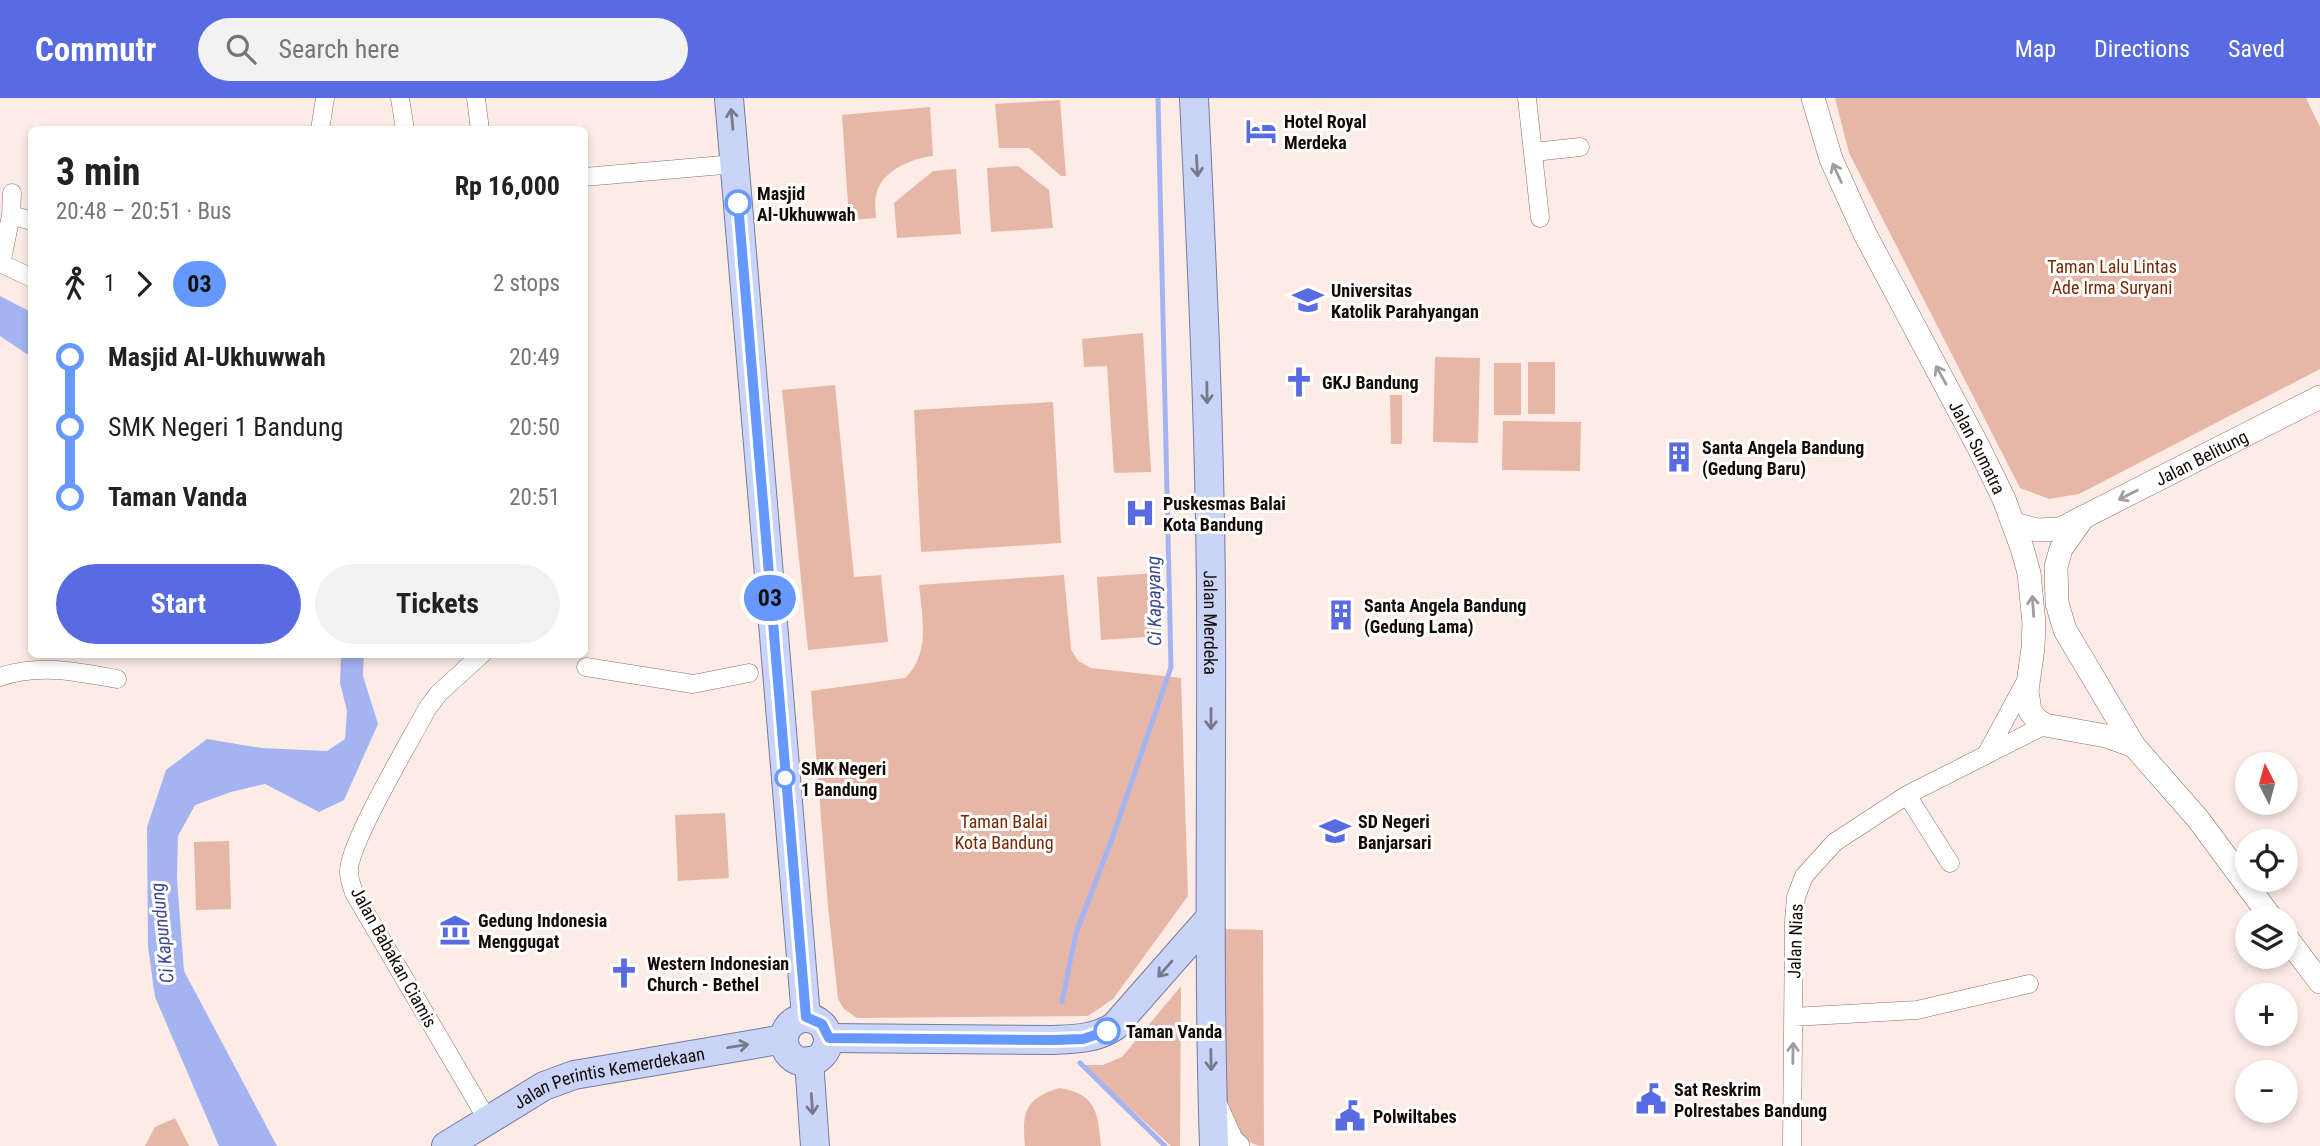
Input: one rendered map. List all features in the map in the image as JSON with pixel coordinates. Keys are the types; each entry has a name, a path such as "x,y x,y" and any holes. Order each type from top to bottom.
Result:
{"main road":[{"path":"729,98 806,1017"},
{"name":"Jalan Merdeka","path":"1194,98 1207,369 1214,1146"},
{"path":"829,1038 1053,1040 1083,1039 1096,1035 1115,1026 1210,918"},
{"path":"806,1017 822,1024 829,1038 821,1056 809,1061 796,1060 791,1056 784,1039 788,1026 806,1017"},
{"name":"Jalan Perintis Kemerdekaan","path":"446,1146 544,1086 574,1075 784,1039"},
{"path":"809,1061 815,1146"}],"street":[{"path":"321,126 325,98"},
{"path":"400,98 404,126"},
{"path":"476,98 480,126"},
{"path":"1527,98 1540,218"},
{"name":"Jalan Sumatra","path":"1813,98 1831,159 1865,234 1978,446 2014,524 2029,573 2033,598 2033,648 2027,701 2036,719 2045,725"},
{"path":"1534,152 1580,147"},
{"path":"588,177 735,163"},
{"path":"12,193 11,215 0,263 28,276"},
{"path":"11,215 28,220"},
{"name":"Jalan Belitung","path":"2014,524 2037,530 2060,528 2082,519 2320,397"},
{"path":"2082,519 2070,533 2056,567 2057,603 2065,630 2134,746 2198,819 2262,906"},
{"path":"2033,648 2065,630"},
{"name":"Jalan Babakan Ciamis","path":"478,658 439,693 428,709 362,832 351,857 349,871 354,893 487,1119"},
{"path":"586,667 692,684 749,673"},
{"path":"0,677 13,672 68,670 117,679"},
{"path":"1987,753 2029,674"},
{"path":"2075,730 2098,713 2102,702 2100,690"},
{"path":"2045,725 2106,736 2134,746"},
{"name":"Jalan Nias","path":"1792,1146 1796,897 1804,876 1835,842 1907,795 2045,725"},
{"path":"1907,795 1950,863"},
{"path":"2298,953 2320,982"},
{"path":"1793,1017 1917,1010 2029,984"},
{"path":"1212,1096 1232,1142 1238,1146"}],"green space":[{"name":"Taman Lalu Lintas Ade Irma Suryani","path":"1835,98 2306,98 2320,127 2320,369 2079,494 2049,499 2020,488 1849,153"},
{"path":"1060,100 1066,176 1061,176 1029,148 999,148 995,104"},
{"path":"930,107 933,156 898,167 884,179 875,199 876,218 849,220 842,115"},
{"path":"1018,166 1049,190 1053,228 991,232 987,168"},
{"path":"956,169 961,234 897,238 894,203 933,171"},
{"path":"1143,333 1151,472 1114,473 1107,366 1084,367 1082,339"},
{"path":"1435,357 1480,358 1478,443 1433,442"},
{"path":"1528,362 1555,362 1555,414 1528,414"},
{"path":"1494,363 1521,363 1521,415 1494,415"},
{"path":"835,385 854,577 881,575 888,642 808,650 782,390"},
{"path":"1390,395 1402,395 1402,444 1391,444"},
{"path":"1053,402 1061,543 921,552 914,410"},
{"path":"1503,421 1581,422 1580,471 1502,470"},
{"path":"1158,573 1162,636 1101,640 1097,577"},
{"name":"Taman Balai Kota Bandung","path":"1064,575 1071,649 1078,661 1091,668 1181,678 1188,896 1113,999 1088,1016 857,1018 844,1009 838,999 811,691 905,678 919,658 922,646 923,622 919,585"},
{"path":"725,813 729,878 678,881 675,815"},
{"path":"229,841 231,909 196,910 194,842"},
{"path":"1224,929 1263,930 1264,1146 1245,1138 1225,1106"},
{"name":"Taman Vanda","path":"1181,986 1180,1146 1171,1146 1083,1065 1103,1065 1122,1057"},
{"path":"1059,1088 1072,1091 1088,1100 1099,1124 1101,1146 1025,1146 1025,1116 1032,1102"},
{"path":"175,1118 189,1146 145,1146 155,1127"}],"water":[{"path":"0,296 28,310 28,355 0,336"},
{"name":"Ci Kapundung","path":"341,658 364,658 363,676 378,724 344,800 319,812 265,784 231,792 195,805 178,836 177,879 184,971 277,1146 219,1146 155,997 148,947 147,827 166,770 207,739 261,748 327,751 345,739 347,711 340,683"}],"waterway":[{"name":"Ci Kapayang","path":"1062,1002 1076,933 1112,839 1171,667 1158,98"},
{"name":"Ci Kapayang","path":"1080,1063 1165,1146"}],"bus line":[{"name":"03","path":"738,203 806,1017 822,1024 829,1038 1053,1040 1083,1039 1107,1031"}],"place":[{"name":"Hotel Royal Merdeka","path":"1261,131"},
{"name":"Masjid Al-Ukhuwwah","path":"738,203"},
{"name":"Universitas Katolik Parahyangan","path":"1308,300"},
{"name":"GKJ Bandung","path":"1299,382"},
{"name":"Santa Angela Bandung (Gedung Baru)","path":"1679,457"},
{"name":"Puskesmas Balai Kota Bandung","path":"1140,513"},
{"name":"Santa Angela Bandung (Gedung Lama)","path":"1341,615"},
{"name":"SMK Negeri 1 Bandung","path":"785,778"},
{"name":"SD Negeri Banjarsari","path":"1335,831"},
{"name":"Gedung Indonesia Menggugat","path":"455,930"},
{"name":"Western Indonesian Church - Bethel","path":"624,973"},
{"name":"Taman Vanda","path":"1107,1031"},
{"name":"Sat Reskrim Polrestabes Bandung","path":"1651,1099"},
{"name":"Polwiltabes","path":"1350,1116"}]}
